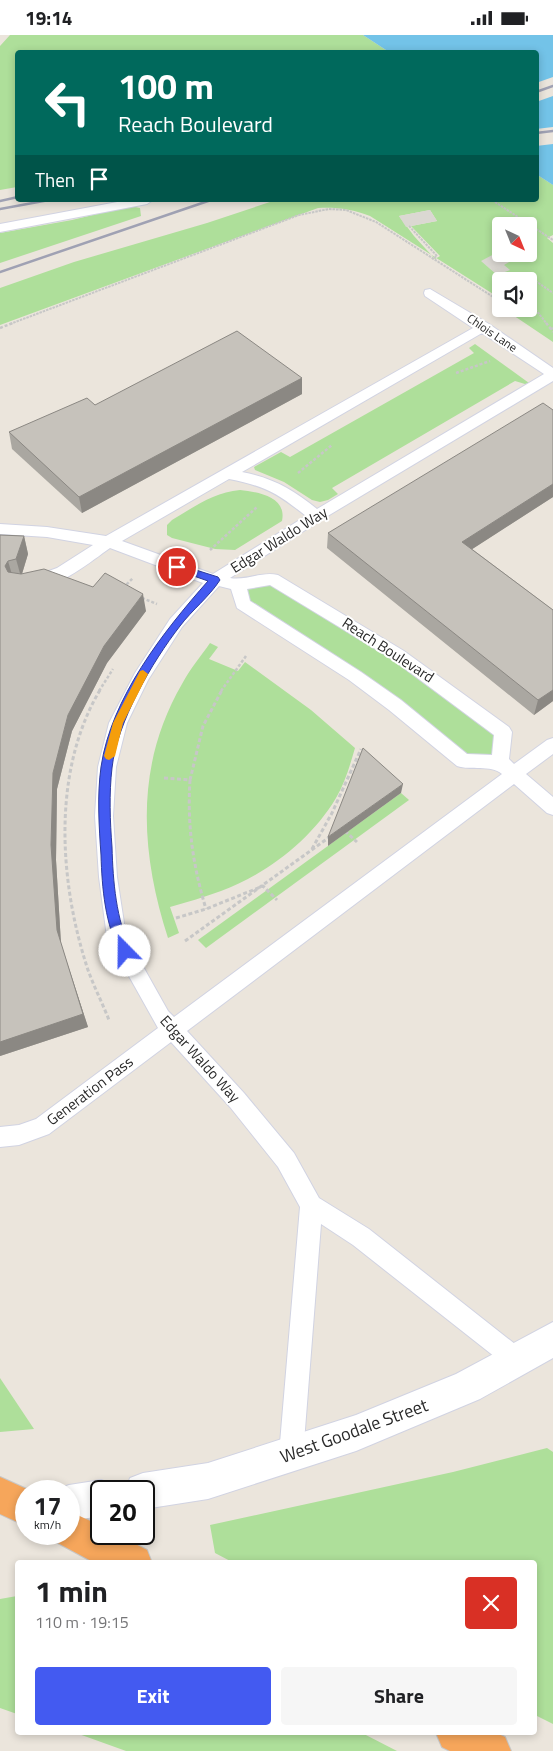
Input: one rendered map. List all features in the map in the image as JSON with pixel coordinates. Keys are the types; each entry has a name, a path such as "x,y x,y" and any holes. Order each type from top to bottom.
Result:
{"highway":[{"path":"0,1495 15,1503"},
{"path":"80,1535 128,1560"},
{"path":"460,1735 491,1751"}],"street":[{"name":"West Goodale Street","path":"155,1489 208,1481 356,1433 468,1387 553,1339"},
{"path":"0,1514 15,1511"}],"lane":[{"path":"0,228 136,202"},
{"name":"Chlois Lane","path":"430,293 553,374"},
{"path":"19,584 40,582 65,570 108,542 484,327"},
{"name":"Edgar Waldo Way","path":"517,1361 361,1237 311,1206 286,1160 237,1100 161,1017 117,937 108,877 104,816 107,767 118,723 141,677 176,623 215,580 553,374"},
{"path":"226,474 260,480 287,493 316,517"},
{"name":"Reach Boulevard","path":"0,529 47,532 108,542 190,572 238,585 272,579 398,655 503,732 500,762"},
{"path":"238,585 243,604 355,676 395,705 463,761 500,762 515,773 553,808"},
{"name":"Generation Pass","path":"0,1137 18,1135 42,1127 553,745"},
{"path":"291,1455 311,1206"}],"path":[{"path":"495,202 553,240"},
{"path":"0,328 299,215 318,211 346,211 376,222 492,296"},
{"path":"409,226 437,256 432,259"},
{"path":"537,282 553,293"},
{"path":"537,311 553,332"},
{"path":"451,375 520,352"},
{"path":"190,572 211,550 278,489 337,440"},
{"path":"206,909 194,871 189,839 188,809 190,780 195,756 207,719 226,684 246,656"},
{"path":"109,1019 87,967 73,915 67,867 67,817 68,779 77,739 97,694 115,665"},
{"path":"310,851 334,811 360,749"},
{"path":"164,779 190,780"},
{"path":"342,828 357,842"},
{"path":"185,941 334,834"},
{"path":"176,918 206,909 263,886"},
{"path":"263,886 277,900"}],"green space":[{"path":"10,35 363,35 386,50 15,50 15,187 0,190 0,46"},
{"path":"539,176 553,185 553,235 547,238 553,243 553,342 516,317 537,317 537,272 492,272 492,293 436,258 440,256 411,226 437,221 430,210 399,216 431,255 370,216 344,209 318,208 0,325 0,288 74,262 207,223 270,202 539,202"},
{"path":"130,206 140,208 141,216 0,263 0,233 72,220"},
{"path":"475,344 529,383 525,384 515,381 332,488 338,494 328,500 320,502 312,500 284,482 255,470 254,467 281,452 290,457 474,353 469,348"},
{"path":"240,490 263,494 276,501 280,506 282,521 235,550 215,549 167,535 167,525 196,505 213,497"},
{"path":"272,579 503,732 500,762 463,761 395,705 243,604 238,585"},
{"path":"210,643 218,647 209,659 238,671 245,662 311,710 355,748 345,780 336,798 314,828 286,854 255,875 221,891 170,907 179,933 168,938 152,873 148,841 147,809 150,777 156,746 167,715 185,678"},
{"path":"401,793 409,800 206,948 198,940"},
{"path":"0,1378 34,1429 0,1432"},
{"path":"547,1448 553,1452 553,1724 537,1716 537,1560 228,1560 215,1553 210,1525 453,1472"},
{"path":"15,1596 15,1713 0,1708 0,1599"},
{"path":"82,1735 366,1735 397,1751 126,1751"}],"shaded area":[{"path":"430,210 437,221 406,227 399,216"},
{"path":"492,255 492,263 508,263 504,265 510,270 494,272 481,261"}],"water":[{"path":"363,35 553,35 553,185 539,176 539,50 386,50"}],"pier":[{"path":"553,77 553,96 539,101 539,82"},
{"path":"553,127 553,144 539,146 539,129"}],"building":[{"path":"237,331 302,378 79,497 9,432 87,398 95,405"},
{"path":"543,403 553,410 553,484 462,542 553,610 553,690 538,700 328,533"},
{"path":"0,535 24,536 16,559 8,561 5,566 8,572 21,574 44,569 93,587 105,573 143,594 104,646 68,715 53,773 51,845 57,930 83,1014 0,1042"},
{"path":"363,748 403,784 328,837"}],"railway":[{"path":"539,91 553,86"},
{"path":"539,133 553,131"},
{"path":"0,201 15,198"},
{"path":"0,209 38,202"},
{"path":"0,272 205,202"}],"slow traffic":[{"path":"109,756 118,723 143,674"}],"route":[{"path":"125,951 117,937 108,877 104,816 107,767 118,723 141,677 176,623 215,580 177,567"}]}
